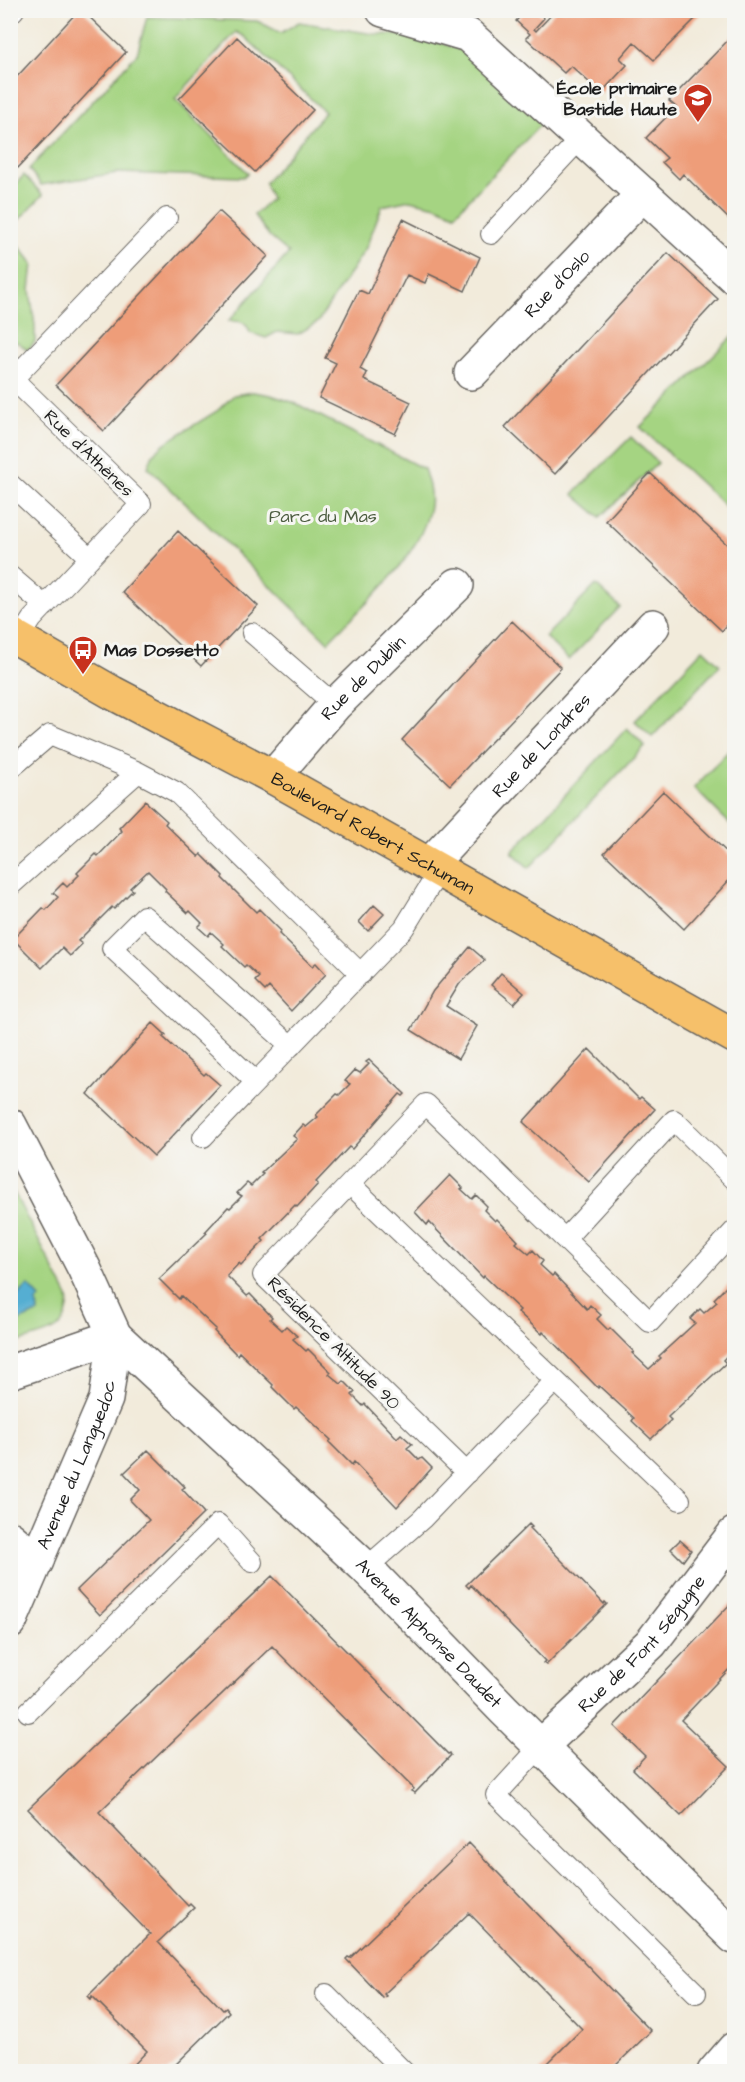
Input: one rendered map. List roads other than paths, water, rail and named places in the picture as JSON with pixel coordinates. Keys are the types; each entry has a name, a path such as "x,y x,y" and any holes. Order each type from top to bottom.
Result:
{"main road":[{"name":"Boulevard Robert Schuman","path":"15,637 113,693 273,777 735,1036"}],"street":[{"path":"383,10 468,35 735,278"},
{"name":"Rue d'Oslo","path":"471,373 643,194"},
{"name":"Rue de Dublin","path":"273,777 334,705 457,585"},
{"name":"Rue de Londres","path":"434,868 653,626"},
{"path":"10,1125 84,1268 116,1336 10,1372"},
{"name":"Avenue du Languedoc","path":"10,1622 106,1399 116,1336"},
{"name":"Avenue Alphonse Daudet","path":"116,1336 366,1569 735,1937"},
{"name":"Rue de Font Ségugne","path":"541,1746 651,1643 735,1534"},
{"path":"10,1538 37,1561"},
{"path":"714,2072 735,2049"}],"lane":[{"path":"10,14 14,10"},
{"path":"491,234 581,138"},
{"name":"Rue d'Athènes","path":"15,637 141,504 14,379 167,218"},
{"path":"10,484 90,558"},
{"path":"10,576 45,606"},
{"path":"252,633 334,705"},
{"path":"10,769 50,735 138,772 176,792 361,974"},
{"path":"10,886 138,772"},
{"path":"203,1137 404,928 434,868"},
{"path":"256,1082 112,948 144,916 291,1046"},
{"name":"Résidence Altitude 90","path":"467,1473 263,1275 426,1104 651,1322 735,1231"},
{"path":"565,1239 674,1120 735,1179"},
{"path":"350,1184 554,1382 680,1500"},
{"path":"366,1569 422,1519 554,1382"},
{"path":"28,1712 218,1524 252,1562"},
{"path":"541,1746 496,1795 696,1994"},
{"path":"326,1994 404,2072"}],"water":[{"path":"28,1285 40,1298 37,1302 38,1313 11,1324 11,1303"}],"place":[{"name":"École primaire Bastide Haute","path":"698,124"},
{"name":"Mas Dossetto","path":"83,676"}],"park label":[{"name":"Parc du Mas","path":"323,516"}]}
